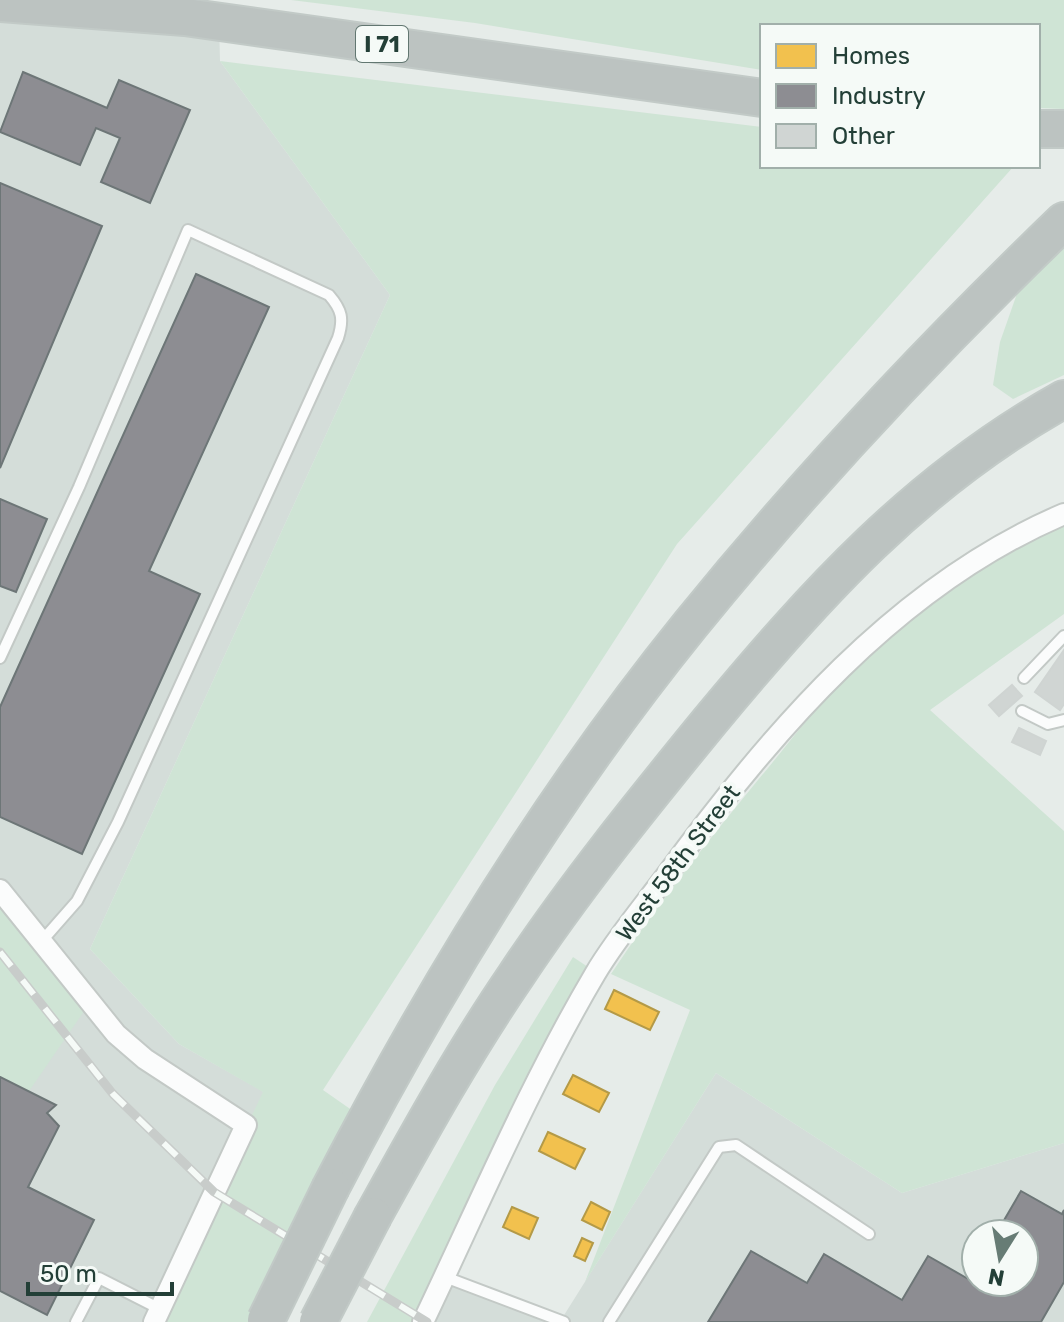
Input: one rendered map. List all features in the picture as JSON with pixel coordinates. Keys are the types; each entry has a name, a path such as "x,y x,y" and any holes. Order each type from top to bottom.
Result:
{"highway":[{"name":"I 71","path":"0,3 208,20 760,98"},
{"path":"1040,129 1064,129"},
{"path":"266,1321 389,1076 509,877 688,627 869,416 1064,221"},
{"path":"318,1322 373,1216 515,976 645,801 788,627 834,577 910,506 968,458 1064,399"}],"street":[{"name":"West 58th Street","path":"423,1322 596,971 711,814 811,696 867,645 987,551 1064,514"},
{"path":"0,890 116,1034 145,1059 246,1125 157,1315"}],"lane":[{"path":"0,658 79,487 188,230 329,295 341,308 343,323 338,338 112,834 77,901 41,942"},
{"path":"1024,678 1064,636"},
{"path":"1022,711 1048,724 1064,720"},
{"path":"609,1322 719,1147 736,1145 869,1234"},
{"path":"445,1277 564,1322"},
{"path":"76,1322 99,1278 157,1315"}],"shaded area":[{"path":"0,3 219,21 220,61 390,295 90,949 179,1044 264,1092 152,1322 0,1322"},
{"path":"716,1073 902,1193 1064,1143 1064,1322 423,1322 445,1277 561,1320"}],"green space":[{"path":"291,0 1064,0 1064,109 1040,108 1040,24 760,24 760,70 475,23"},
{"path":"220,61 760,127 760,168 1012,168 677,544 323,1090 366,1120 265,1322 154,1322 263,1092 179,1044 90,949 390,295"},
{"path":"1064,248 1064,375 1013,399 993,385 1000,342 1020,285"},
{"path":"1064,526 1064,614 930,710 1064,831 1064,1143 902,1193 716,1073 585,1282 690,1010 611,974 701,851 808,718 864,658 917,614 974,574"},
{"path":"0,890 89,1004 25,1097 0,1079"},
{"path":"573,957 588,967 417,1322 367,1322 495,1085"}],"building: Homes":[{"path":"614,990 659,1012 650,1030 605,1009"},
{"path":"573,1075 609,1093 599,1112 563,1094"},
{"path":"548,1132 585,1149 575,1169 539,1151"},
{"path":"591,1202 610,1212 602,1230 582,1220"},
{"path":"512,1207 538,1218 529,1239 503,1227"},
{"path":"582,1238 593,1243 585,1261 574,1256"}],"building: Industry":[{"path":"23,72 107,108 119,80 190,110 150,203 101,182 120,138 96,128 80,165 0,132"},
{"path":"0,183 102,226 0,468"},
{"path":"196,274 269,307 149,571 200,594 82,854 0,817 0,707"},
{"path":"0,499 47,519 16,592 0,586"},
{"path":"0,1077 56,1105 47,1113 59,1126 28,1187 94,1220 47,1315 0,1291"},
{"path":"1021,1191 1062,1214 1064,1210 1064,1282 1041,1322 708,1322 751,1251 807,1283 824,1254 902,1300 928,1256 960,1274 960,1298 1040,1298 1040,1218 1005,1218"}],"building: Other":[{"path":"1064,650 1064,704 1060,710 1035,692"},
{"path":"1012,685 1022,696 999,716 989,705"},
{"path":"1019,728 1046,741 1040,755 1012,742"}],"railway":[{"path":"0,952 113,1094 214,1192 427,1322"}]}
